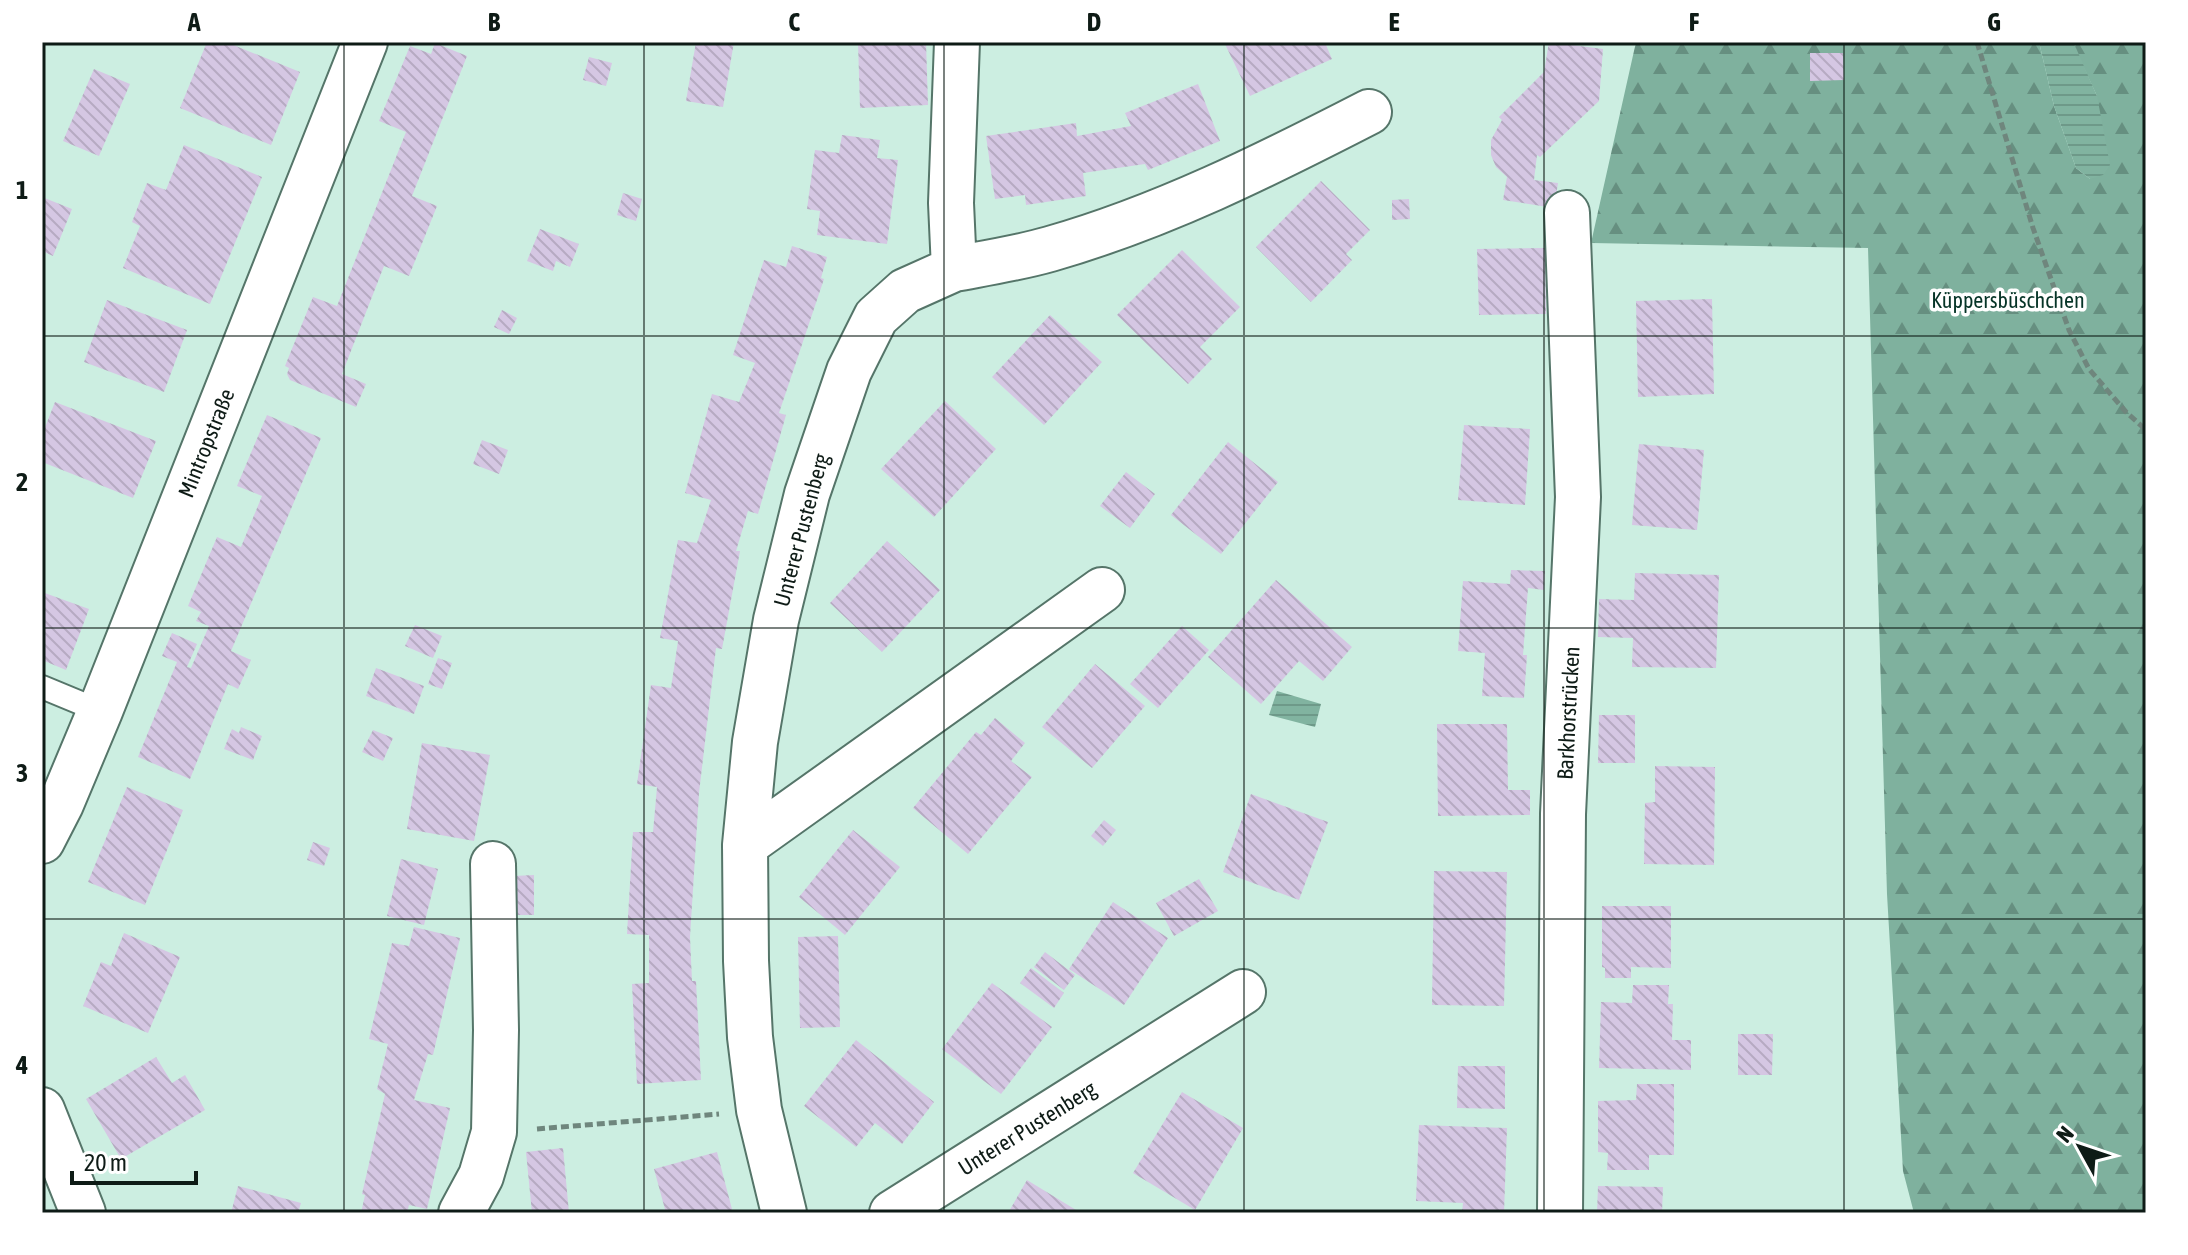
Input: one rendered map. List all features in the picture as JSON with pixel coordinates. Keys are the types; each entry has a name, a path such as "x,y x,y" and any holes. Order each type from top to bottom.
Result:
{"street":[{"name":"Mintropstraße","path":"42,841 100,711 365,42"},
{"path":"954,269 951,203 957,42"},
{"name":"Unterer Pustenberg","path":"784,1213 759,1110 750,1037 745,845 755,742 776,620 807,494 849,371 876,317 905,291 954,269 1049,250 1141,218 1253,172 1369,112"},
{"name":"Barkhorstrücken","path":"1560,1213 1563,814 1578,497 1567,213"},
{"path":"745,845 1102,590"},
{"path":"461,1213 481,1176 494,1132 493,864"},
{"name":"Unterer Pustenberg","path":"892,1213 1243,992"},
{"path":"42,1110 83,1213"}],"lane":[{"path":"42,687 100,711"}],"path":[{"path":"1977,42 2033,228 2069,330 2089,369 2146,430"},
{"path":"494,1132 759,1110"}],"green space":[{"name":"Küppersbüschchen","path":"1636,42 2039,42 2054,106 2076,168 2090,179 2097,96 2072,42 2146,42 2146,1213 1914,1213 1903,1171 1887,894 1868,248 1591,243"}],"shaded area":[{"path":"2039,42 2072,42 2076,48 2097,96 2110,165 2103,175 2090,179 2076,168 2054,106"},
{"path":"1277,691 1321,704 1315,727 1269,715"}],"building":[{"path":"207,42 226,42 300,72 271,145 180,108"},
{"path":"696,42 734,42 723,107 686,101"},
{"path":"858,42 926,42 928,105 860,108"},
{"path":"1224,42 1335,42 1326,45 1332,59 1250,96"},
{"path":"1549,42 1603,49 1599,101 1540,157 1537,155 1534,180 1558,183 1554,208 1503,200 1507,177 1496,167 1491,155 1491,140 1502,120 1499,117 1544,72"},
{"path":"435,43 467,56 412,196 437,206 409,276 384,266 342,374 366,384 356,407 290,380 287,374 289,368 285,366 313,297 337,306 406,132 379,121 410,46 431,54"},
{"path":"1810,53 1843,53 1844,80 1810,81"},
{"path":"589,57 612,63 606,86 583,80"},
{"path":"94,69 130,84 99,156 63,141"},
{"path":"1198,84 1220,141 1148,170 1145,164 1083,173 1086,196 1026,205 1025,195 995,199 986,136 1076,123 1077,136 1131,126 1125,113"},
{"path":"842,135 880,140 877,158 898,160 887,244 817,235 820,211 807,209 815,150 839,153"},
{"path":"184,145 262,177 210,304 123,268 140,226 132,222 147,183 166,190"},
{"path":"1321,181 1370,230 1346,254 1352,260 1311,302 1256,247"},
{"path":"623,193 642,199 636,221 617,215"},
{"path":"42,197 72,209 53,256 42,251"},
{"path":"1409,199 1410,219 1392,220 1392,200"},
{"path":"540,229 579,244 570,267 556,261 553,271 527,261"},
{"path":"792,246 827,257 821,278 824,279 779,413 786,415 758,514 748,511 736,551 740,551 722,649 716,648 699,793 690,937 692,981 696,981 701,1080 637,1084 632,984 649,983 649,935 627,934 633,832 653,832 657,787 637,784 651,685 671,688 678,641 660,638 678,540 697,543 711,500 685,493 712,394 739,402 755,363 733,355 764,260 786,267"},
{"path":"1545,248 1546,314 1479,315 1477,249"},
{"path":"1182,250 1240,307 1200,347 1212,359 1188,384 1117,315"},
{"path":"1712,299 1714,394 1638,397 1636,301"},
{"path":"107,300 187,330 164,392 84,362"},
{"path":"502,310 517,318 509,334 494,327"},
{"path":"1050,315 1102,362 1044,425 992,377"},
{"path":"945,401 996,449 934,517 881,469"},
{"path":"55,402 156,441 133,498 42,462 42,435"},
{"path":"267,415 321,438 231,651 251,660 238,689 228,684 190,779 138,757 177,662 162,656 172,633 197,644 187,667 191,668 209,626 196,621 201,612 188,606 217,537 241,547 262,496 237,486"},
{"path":"1464,425 1530,429 1525,505 1458,500"},
{"path":"482,440 508,450 499,474 473,464"},
{"path":"1228,442 1278,482 1221,554 1171,515"},
{"path":"1639,444 1704,450 1697,530 1632,525"},
{"path":"1126,472 1155,494 1130,528 1100,506"},
{"path":"887,541 940,590 882,652 830,603"},
{"path":"1511,570 1545,571 1544,590 1528,588 1523,655 1527,655 1524,698 1482,696 1485,653 1458,651 1463,581 1510,584"},
{"path":"1635,573 1719,575 1716,668 1632,667 1633,638 1598,637 1599,599 1634,600"},
{"path":"1276,580 1352,647 1323,681 1299,661 1261,704 1208,657"},
{"path":"42,592 89,609 66,670 42,660"},
{"path":"415,625 442,636 433,658 405,646"},
{"path":"1182,626 1209,650 1158,708 1130,684"},
{"path":"438,658 452,663 442,689 428,684"},
{"path":"1095,664 1145,706 1092,768 1042,727"},
{"path":"376,668 424,686 414,714 366,696"},
{"path":"1599,715 1635,715 1635,763 1598,763"},
{"path":"995,718 1025,743 1011,761 1032,777 968,854 913,808 976,732 981,735"},
{"path":"1437,724 1507,724 1508,790 1530,790 1530,815 1438,816"},
{"path":"241,727 262,736 253,760 224,749 232,729 239,733"},
{"path":"373,730 393,738 383,761 362,752"},
{"path":"422,743 490,755 474,841 407,829"},
{"path":"1655,766 1715,767 1714,865 1644,864 1645,803 1655,802"},
{"path":"127,787 183,810 145,905 88,882"},
{"path":"1251,794 1328,822 1299,900 1223,872"},
{"path":"1104,820 1116,830 1103,846 1091,836"},
{"path":"853,830 900,867 845,935 799,897"},
{"path":"313,842 330,848 324,866 307,860"},
{"path":"401,859 438,869 424,925 387,916"},
{"path":"1434,871 1507,872 1504,1006 1432,1005"},
{"path":"534,875 534,915 513,915 514,876"},
{"path":"1199,879 1218,911 1174,936 1156,903"},
{"path":"1113,902 1168,938 1124,1005 1069,969"},
{"path":"1602,906 1671,906 1671,968 1631,967 1631,978 1605,978 1605,968 1602,967"},
{"path":"414,927 460,938 433,1055 428,1054 414,1100 450,1108 427,1209 409,1205 407,1213 361,1213 365,1195 362,1194 385,1094 377,1089 388,1044 369,1039 392,943 409,946"},
{"path":"124,933 180,957 148,1033 83,1006 101,962 111,966"},
{"path":"838,936 840,1027 800,1028 798,937"},
{"path":"1045,952 1075,975 1064,990 1034,967"},
{"path":"1031,968 1064,993 1054,1008 1020,983"},
{"path":"992,983 1052,1027 1001,1094 942,1049"},
{"path":"1633,985 1669,985 1668,1004 1673,1004 1672,1040 1691,1040 1691,1070 1599,1068 1601,1002 1632,1003"},
{"path":"1738,1034 1773,1034 1772,1075 1738,1075"},
{"path":"856,1040 934,1102 902,1144 875,1123 856,1147 804,1106"},
{"path":"156,1057 172,1083 185,1075 205,1110 121,1159 86,1099"},
{"path":"1458,1066 1505,1066 1505,1109 1457,1108"},
{"path":"1637,1084 1674,1084 1674,1155 1649,1155 1649,1170 1607,1170 1608,1153 1598,1152 1598,1101 1636,1100"},
{"path":"1182,1092 1243,1128 1195,1210 1133,1173"},
{"path":"1419,1125 1507,1128 1504,1213 1462,1213 1463,1203 1416,1201"},
{"path":"563,1148 569,1213 532,1213 526,1152"},
{"path":"717,1152 733,1213 666,1213 654,1169"},
{"path":"1027,1180 1081,1213 1008,1213"},
{"path":"238,1186 301,1203 298,1213 231,1213"},
{"path":"1598,1186 1663,1187 1662,1213 1597,1213"}]}
